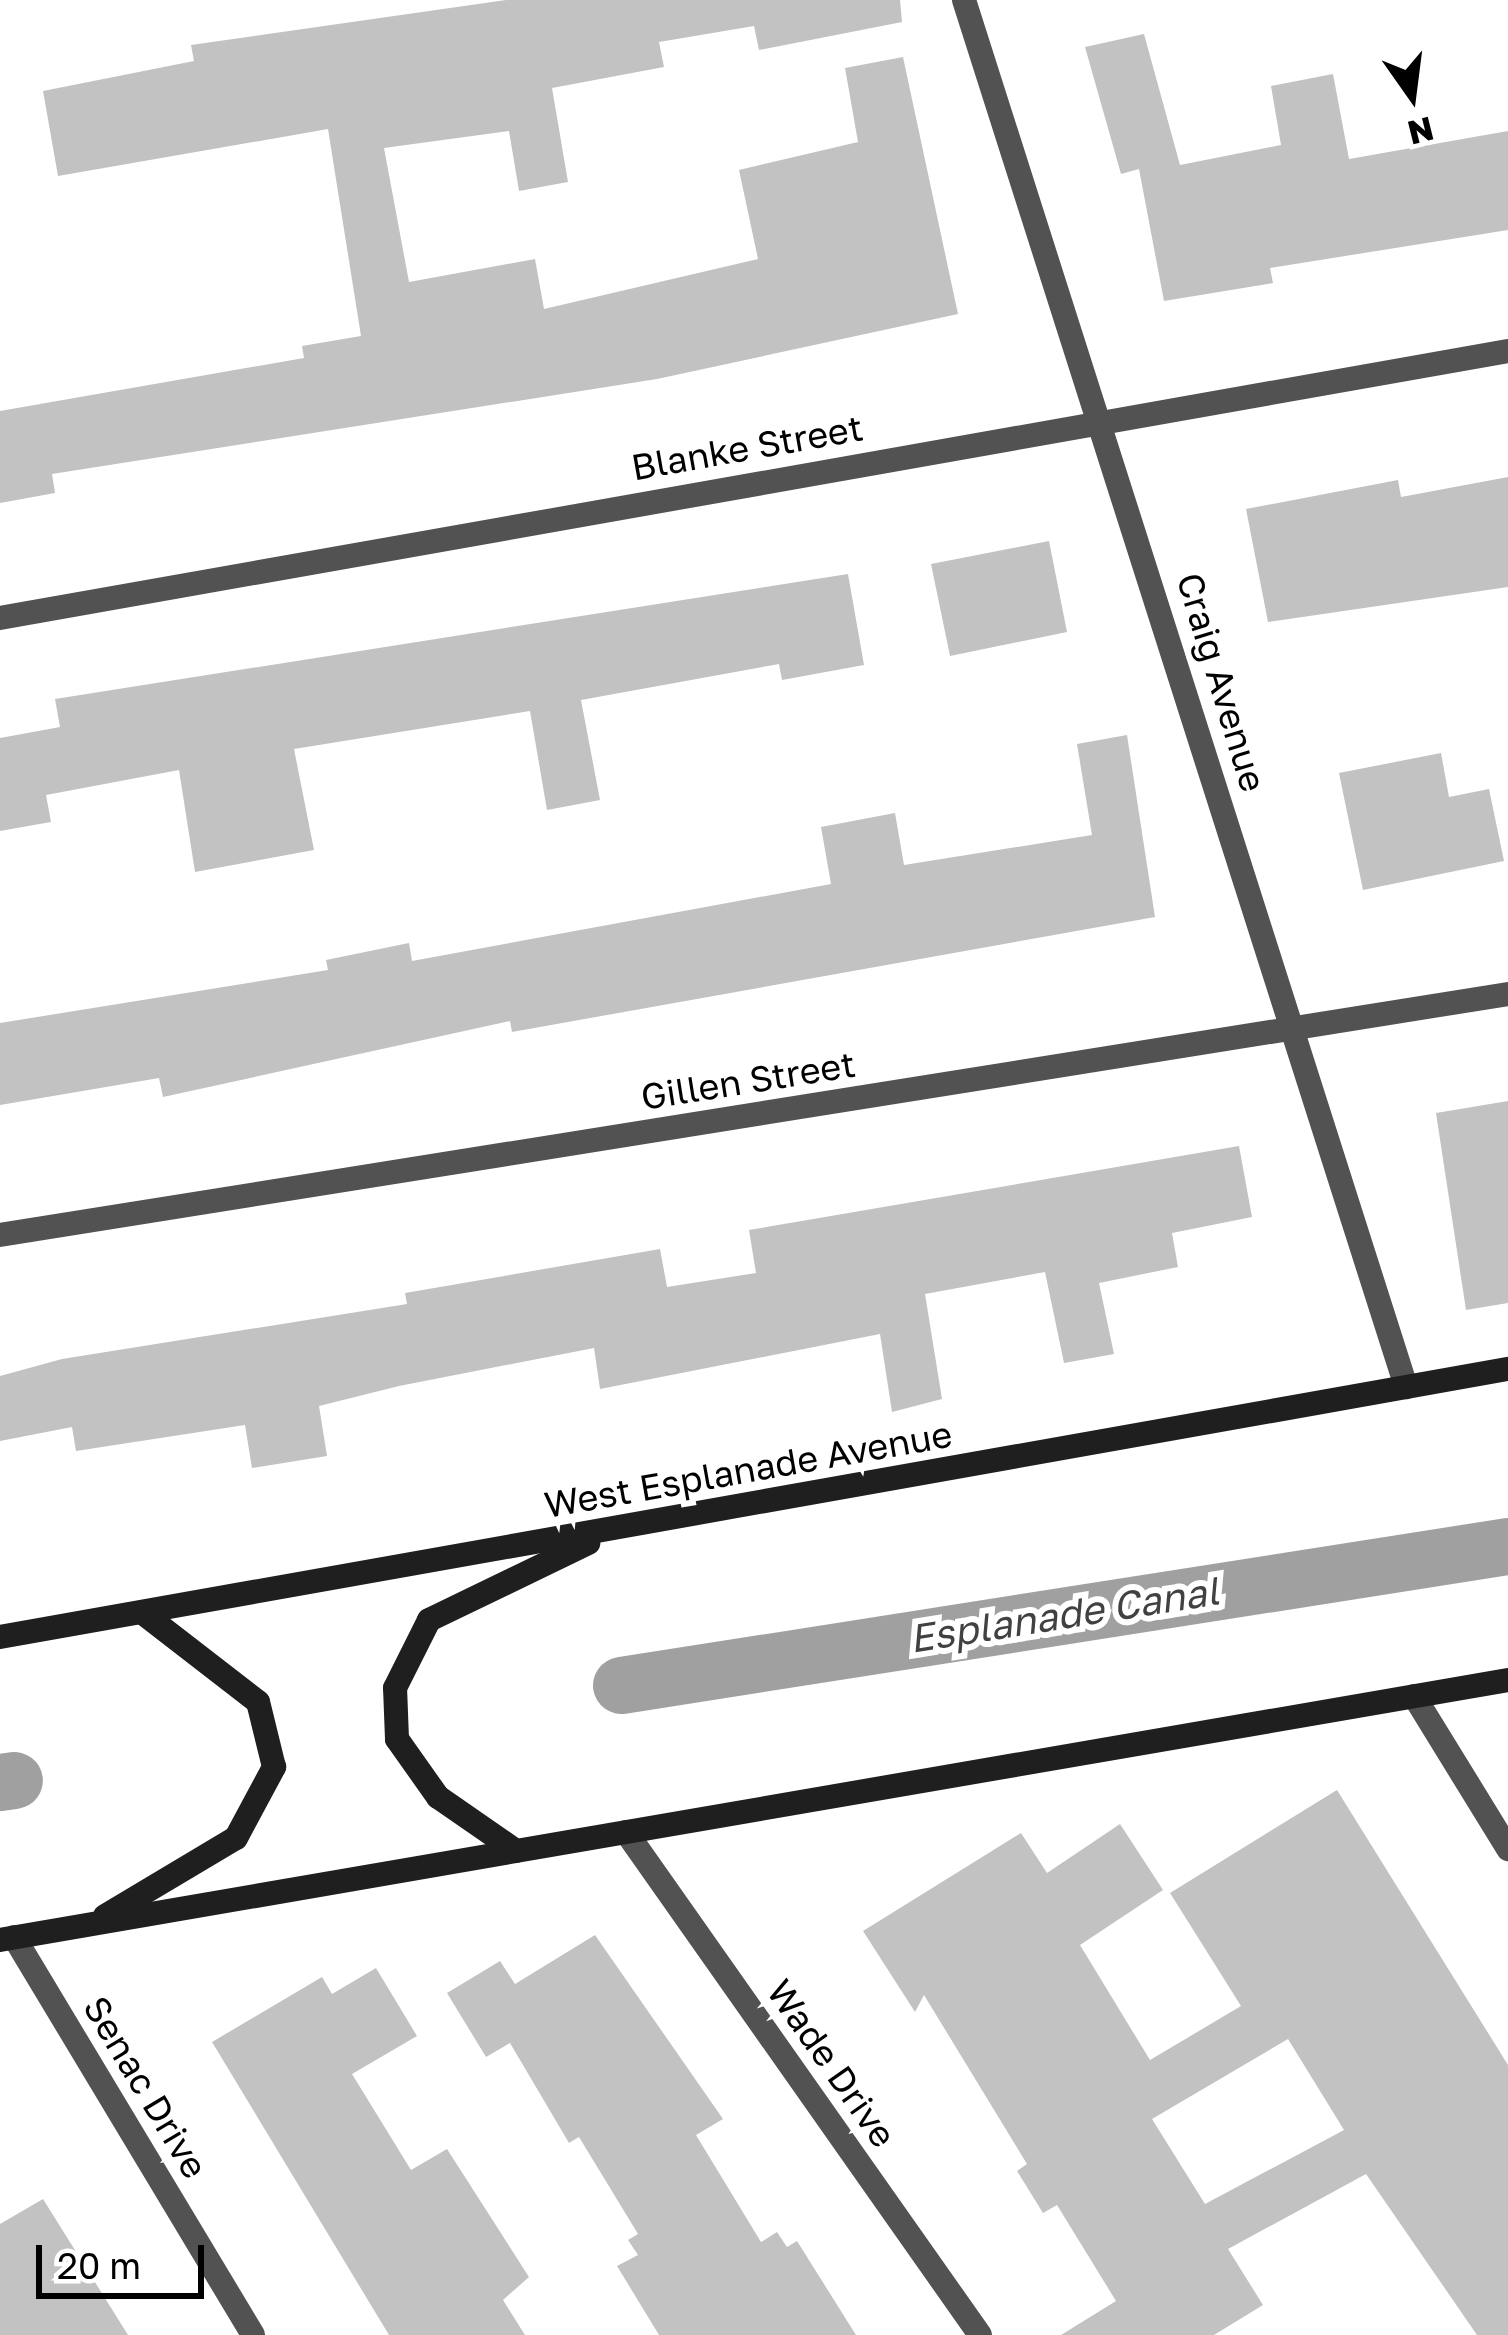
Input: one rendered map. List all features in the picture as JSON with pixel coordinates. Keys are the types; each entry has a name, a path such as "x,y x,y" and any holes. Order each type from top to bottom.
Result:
{"main road":[{"name":"West Esplanade Avenue","path":"0,1637 1508,1369"},
{"path":"516,1851 438,1797 397,1739 394,1688 429,1620 617,1529"},
{"path":"93,1923 236,1838 274,1768 258,1702 143,1613"},
{"path":"7,1938 1508,1679"}],"street":[{"name":"Craig Avenue","path":"964,0 1102,419 1406,1387"},
{"name":"Blanke Street","path":"0,618 1102,419 1508,351"},
{"name":"Gillen Street","path":"0,1235 1508,994"},
{"path":"1414,1696 1508,1849"},
{"name":"Wade Drive","path":"626,1832 980,2335"},
{"name":"Senac Drive","path":"7,1938 253,2335"}],"building":[{"path":"506,0 900,0 902,22 759,50 754,26 659,42 664,67 552,88 568,182 519,191 509,131 384,148 409,282 535,259 544,309 758,259 739,170 858,142 845,68 903,57 958,314 657,379 52,474 55,493 0,503 0,411 304,358 302,346 361,336 328,129 58,176 43,91 194,61 191,45"},
{"path":"1144,34 1180,165 1281,145 1271,86 1333,74 1349,159 1508,131 1508,230 1270,268 1273,283 1164,301 1139,169 1121,174 1085,47"},
{"path":"1508,477 1508,587 1268,622 1246,509 1398,480 1401,497"},
{"path":"1049,541 1067,632 950,656 931,564"},
{"path":"848,574 864,665 782,680 779,664 581,700 600,800 547,810 530,711 294,749 314,850 195,872 179,770 46,795 51,822 0,831 0,738 60,727 55,699"},
{"path":"1127,735 1155,917 512,1032 510,1021 163,1097 159,1078 0,1105 0,1023 328,970 326,960 409,943 412,961 831,884 821,827 895,813 904,865 1092,835 1077,744"},
{"path":"1441,753 1449,797 1489,789 1504,861 1363,890 1339,773"},
{"path":"1508,1101 1508,1303 1466,1310 1436,1113"},
{"path":"1239,1146 1252,1217 1172,1233 1178,1267 1099,1283 1114,1354 1064,1363 1045,1272 925,1294 942,1399 892,1412 880,1334 600,1389 594,1348 399,1386 319,1406 327,1456 252,1468 245,1425 76,1451 72,1427 0,1441 0,1376 62,1359 407,1304 405,1293 660,1249 667,1287 756,1273 749,1230"},
{"path":"1337,1790 1508,2065 1508,2335 1477,2335 1366,2174 1228,2249 1263,2305 1214,2335 1061,2335 1116,2301 1057,2205 1043,2213 1017,2171 1027,2164 924,1995 915,2012 863,1931 1021,1833 1047,1873 1120,1824 1163,1890 1080,1945 1150,2060 1241,2006 1170,1893","holes":["1288,2039 1344,2130 1205,2204 1152,2119"]},
{"path":"595,1935 723,2119 696,2135 761,2242 777,2232 787,2247 797,2241 856,2335 659,2335 617,2266 638,2255 628,2240 638,2234 579,2137 569,2143 510,2043 486,2057 447,1993 500,1961 515,1984"},
{"path":"376,1968 417,2036 352,2074 411,2170 447,2149 529,2277 503,2300 525,2335 389,2335 212,2042 322,1977 332,1994"},
{"path":"43,2199 128,2335 0,2335 0,2224"}],"waterway":[{"name":"Esplanade Canal","path":"621,1685 1508,1546"},
{"name":"Esplanade Canal","path":"0,1782 14,1780"}]}
